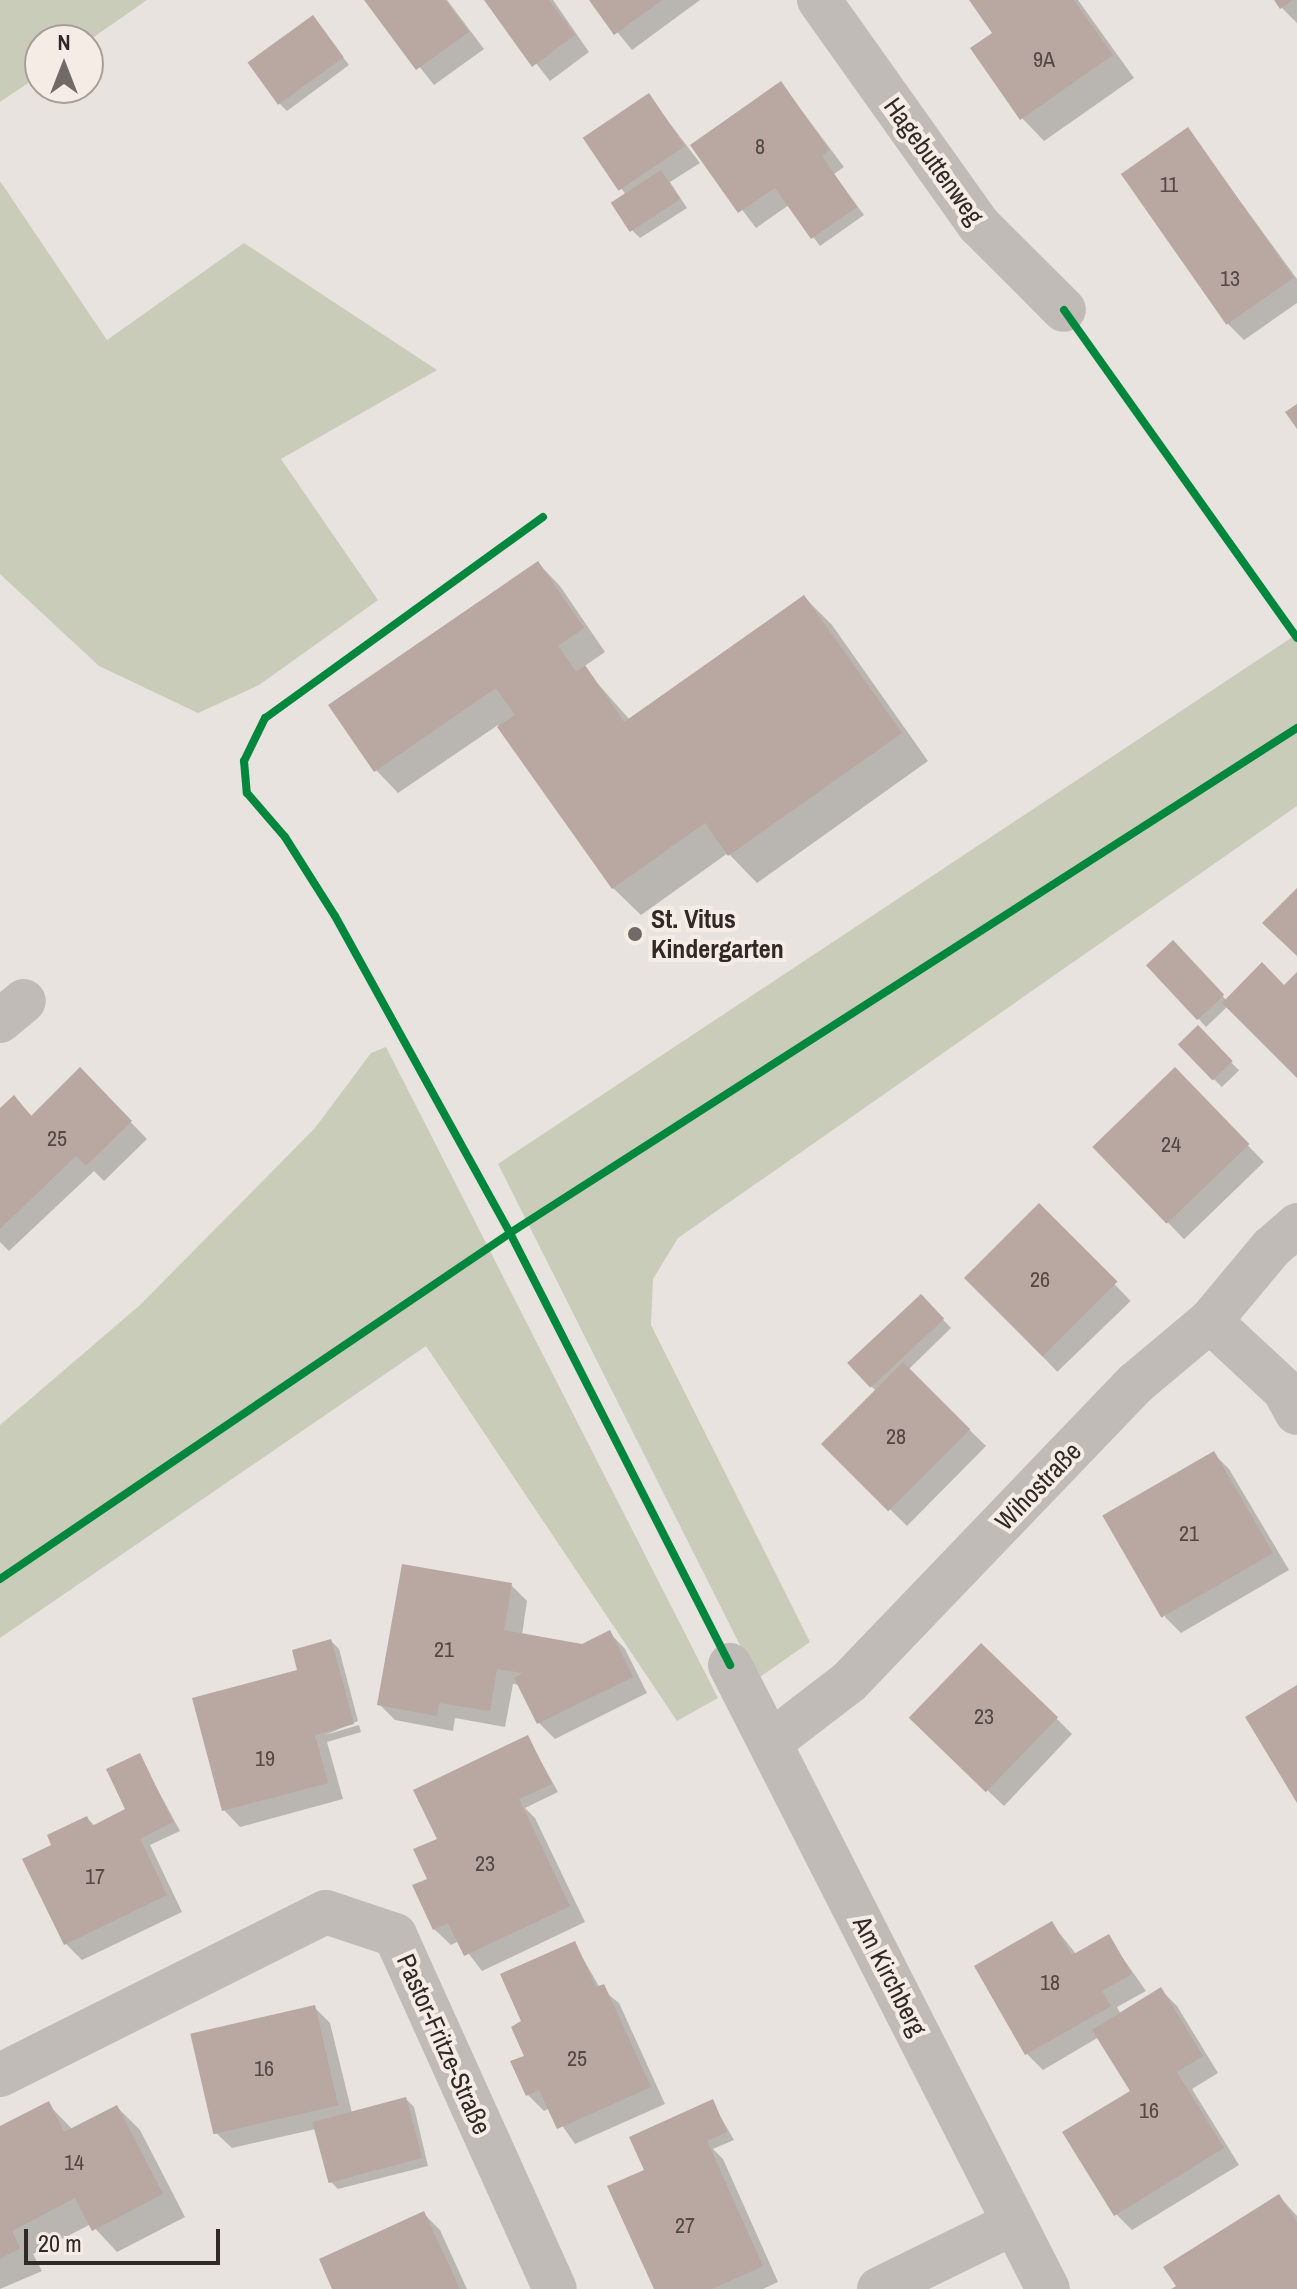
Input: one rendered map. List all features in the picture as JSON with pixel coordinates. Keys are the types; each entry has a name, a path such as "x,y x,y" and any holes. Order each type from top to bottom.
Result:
{"street":[{"name":"Hagebuttenweg","path":"819,0 979,225 1064,310"},
{"name":"Wihostraße","path":"772,1741 849,1682 1136,1383 1210,1321 1297,1225"},
{"path":"1210,1321 1284,1390 1297,1413"},
{"name":"Am Kirchberg","path":"730,1665 772,1741 1048,2289"},
{"name":"Pastor-Fritze-Straße","path":"0,2075 326,1912 395,1935 555,2289"},
{"path":"879,2289 1014,2223"}],"green space":[{"path":"0,0 147,0 104,30 104,24 24,24 24,86 0,102"},
{"path":"0,181 107,340 244,243 437,370 281,459 378,600 259,685 198,713 99,666 0,574"},
{"path":"1297,634 1297,806 678,1238 653,1279 651,1325 810,1642 757,1679 498,1164"},
{"path":"386,1047 718,1698 677,1721 426,1346 0,1638 0,1425 140,1305 315,1128 371,1053"}],"building":[{"path":"364,0 445,0 469,32 416,70"},
{"path":"484,0 549,0 575,35 532,67"},
{"path":"589,0 662,0 614,35"},
{"path":"969,0 1074,0 1113,55 1020,120 970,48 992,33"},
{"path":"1274,0 1293,0 1280,9"},
{"path":"313,15 344,57 278,105 247,63"},
{"path":"781,81 829,150 822,156 857,207 811,239 775,188 738,213 690,145"},
{"path":"649,93 685,146 618,191 583,138"},
{"path":"1188,127 1294,278 1226,325 1121,174"},
{"path":"661,170 680,199 630,232 611,203"},
{"path":"1297,404 1297,429 1285,412"},
{"path":"538,561 584,628 558,646 576,672 585,665 624,722 804,595 902,733 728,856 705,823 612,889 497,727 515,715 496,688 374,772 328,705"},
{"path":"1297,888 1297,956 1262,923"},
{"path":"1173,940 1224,995 1197,1020 1146,965"},
{"path":"1262,962 1284,985 1297,972 1297,1078 1222,1003"},
{"path":"1198,1025 1233,1061 1213,1080 1178,1044"},
{"path":"80,1067 132,1121 86,1166 76,1156 0,1229 0,1108 14,1095 31,1116"},
{"path":"1175,1067 1249,1144 1167,1224 1092,1147"},
{"path":"1039,1203 1117,1281 1043,1356 964,1278"},
{"path":"921,1294 944,1319 870,1388 847,1363"},
{"path":"903,1362 970,1429 888,1511 821,1444"},
{"path":"1214,1451 1273,1553 1161,1618 1102,1516"},
{"path":"402,1564 512,1583 504,1630 582,1644 610,1630 633,1677 537,1724 514,1678 523,1673 497,1669 490,1711 439,1703 437,1716 377,1705"},
{"path":"331,1639 354,1724 315,1735 328,1783 222,1811 192,1698 297,1670 292,1650"},
{"path":"981,1643 1058,1717 986,1792 909,1718"},
{"path":"1297,1685 1297,1803 1245,1717"},
{"path":"528,1735 552,1784 519,1799 570,1906 464,1956 448,1923 433,1930 412,1885 427,1879 413,1849 437,1839 413,1790"},
{"path":"140,1753 173,1822 140,1839 167,1895 64,1945 22,1859 51,1845 47,1835 87,1816 92,1826 125,1809 106,1769"},
{"path":"1052,1921 1072,1955 1109,1934 1132,1974 1102,1991 1111,2006 1025,2055 974,1966"},
{"path":"575,1941 596,1987 604,1984 651,2087 557,2129 539,2090 526,2096 510,2061 524,2056 511,2027 521,2021 500,1974"},
{"path":"1161,1987 1203,2056 1177,2072 1224,2148 1114,2216 1062,2132 1130,2091 1092,2030"},
{"path":"315,2005 338,2105 213,2134 190,2034"},
{"path":"406,2097 422,2158 329,2183 312,2122"},
{"path":"713,2099 727,2132 707,2141 763,2266 712,2289 654,2289 607,2186 644,2170 629,2137"},
{"path":"49,2101 64,2132 117,2105 163,2194 92,2231 75,2198 12,2231 20,2248 0,2259 0,2126"},
{"path":"1279,2194 1297,2223 1297,2289 1171,2289 1176,2286 1163,2267"},
{"path":"424,2211 460,2289 332,2289 319,2259"}],"cycle path":[{"path":"1064,310 1297,638"},
{"path":"543,517 265,718 244,761 247,793 285,837 335,916 510,1233 730,1665"},
{"path":"0,1579 510,1233 1297,728"}],"place":[{"name":"St. Vitus Kindergarten","path":"635,934"}]}
